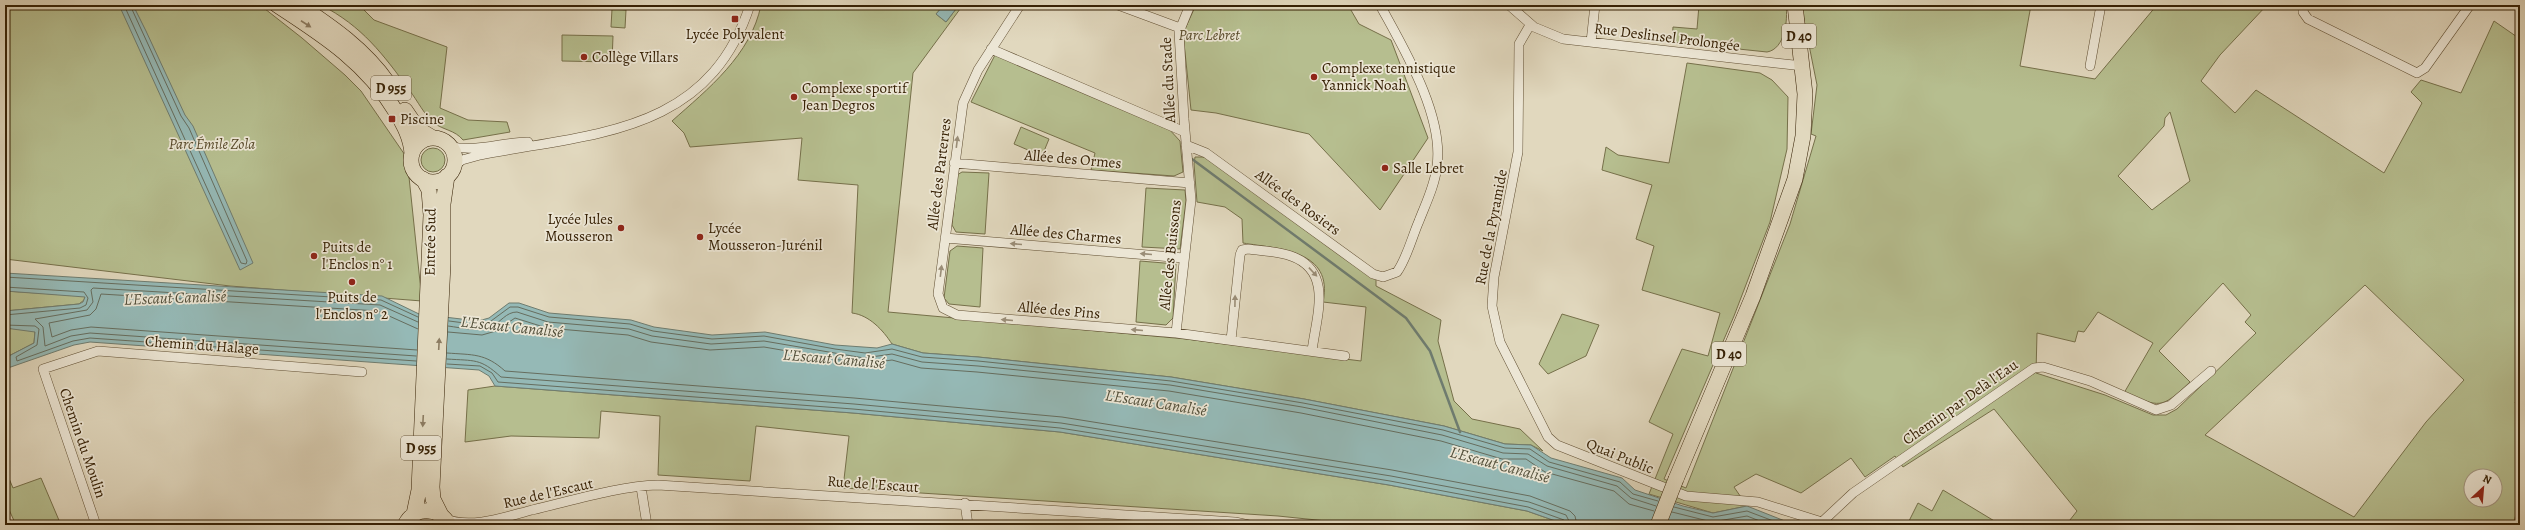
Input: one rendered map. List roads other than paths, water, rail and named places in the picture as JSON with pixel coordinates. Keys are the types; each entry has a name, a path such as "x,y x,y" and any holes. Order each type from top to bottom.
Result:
{"main road":[{"name":"D 955","path":"277,5 335,44 369,75 403,123 410,141 412,154"},
{"name":"D 955","path":"299,5 334,28 362,53 384,78 415,126 433,138"},
{"name":"D 40","path":"1658,525 1673,485 1750,302 1791,194 1800,153 1805,102 1791,5"},
{"name":"D 40","path":"1795,5 1799,66"},
{"path":"433,138 442,140 449,146 454,157 451,171 436,182 423,180 414,170 412,154 419,144 433,138"},
{"name":"Entrée Sud","path":"435,304 442,204 451,171"},
{"name":"Entrée Sud","path":"423,180 429,190 431,203 435,304"},
{"name":"D 955","path":"410,520 419,495 431,383 435,304"},
{"name":"D 955","path":"431,383 432,492 434,503 445,520"},
{"path":"410,520 428,510 445,520"}],"street":[{"path":"451,171 470,157 543,142 625,128 653,117 673,106 702,84 719,65 740,30 750,5"},
{"name":"Allée des Parterres","path":"943,308 938,294 963,103 974,77 1020,5"},
{"path":"1118,5 1180,28"},
{"name":"Allée du Stade","path":"1185,132 1180,28 1190,5"},
{"name":"Allée des Rosiers","path":"1186,145 1206,153 1373,274 1383,277 1394,274 1401,266 1433,186 1437,168 1438,145 1435,124 1428,105 1400,42 1380,5"},
{"path":"1509,5 1530,24"},
{"path":"1591,42 1595,5"},
{"path":"2090,66 2101,5"},
{"path":"2304,5 2303,12 2308,19 2417,73 2425,68 2470,5"},
{"name":"Rue Deslinsel Prolongée","path":"1530,24 1555,37 1799,66"},
{"name":"Rue de la Pyramide","path":"1530,24 1519,44 1518,152 1494,277 1492,315 1500,342 1534,411 1548,437 1560,447"},
{"path":"991,49 1185,132"},
{"name":"Allée des Buissons","path":"1176,333 1191,206 1185,132"},
{"path":"449,146 479,149 511,142 543,142"},
{"name":"Allée des Ormes","path":"954,163 1190,182"},
{"name":"Allée des Charmes","path":"945,238 1184,258"},
{"path":"1231,340 1240,255 1242,250 1248,249 1291,256 1316,274 1320,291 1312,351"},
{"name":"Allée des Pins","path":"943,308 957,315 1176,333 1345,356"},
{"name":"Chemin du Halage","path":"43,369 90,352 102,351 362,372"},
{"name":"Chemin par Delà l'Eau","path":"1822,522 1859,488 2034,368 2043,368 2090,381 2156,410 2171,405 2211,371"},
{"name":"Chemin du Moulin","path":"43,369 96,525"},
{"name":"Quai Public","path":"1560,447 1673,485 1686,496 1758,502 1822,522"},
{"name":"Rue de l'Escaut","path":"445,520 460,523 499,518 641,487 673,486 1146,515 1235,522 1249,525"},
{"path":"641,487 648,525"},
{"path":"965,503 968,525"},
{"path":"1146,515 1146,525"},
{"name":"Rue de l'Escaut","path":"486,525 499,518"}],"water":[{"path":"119,5 133,5 185,115 193,126 253,263 240,270"},
{"path":"944,5 959,5 946,22 936,14"},
{"name":"L'Escaut Canalisé","path":"5,273 382,296 419,314 478,321 489,318 509,303 519,303 549,313 631,320 654,327 712,335 765,332 835,345 877,348 892,344 923,353 978,357 1171,377 1304,399 1444,426 1505,444 1531,445 1551,458 1622,478 1635,490 1683,506 1713,513 1747,506 1795,525 1567,525 1527,511 1389,485 1060,432 853,413 495,386 489,376 479,370 90,342 74,345 5,369 5,358 34,343 35,332 5,328 5,311 79,304 83,302 85,297 5,291"}],"waterway":[{"path":"1192,159 1406,318 1430,351 1460,432"}],"place":[{"name":"Lycée Polyvalent","path":"735,19"},
{"name":"Collège Villars","path":"584,57"},
{"name":"Complexe tennistique Yannick Noah","path":"1314,77"},
{"name":"Complexe sportif Jean Degros","path":"794,97"},
{"name":"Piscine","path":"392,119"},
{"name":"Salle Lebret","path":"1385,168"},
{"name":"Lycée Jules Mousseron","path":"621,228"},
{"name":"Lycée Mousseron-Jurénil","path":"700,237"},
{"name":"Puits de l'Enclos n° 1","path":"314,256"},
{"name":"Puits de l'Enclos n° 2","path":"352,282"}],"park label":[{"name":"Parc Lebret","path":"1209,35"},
{"name":"Parc Émile Zola","path":"212,144"}]}
